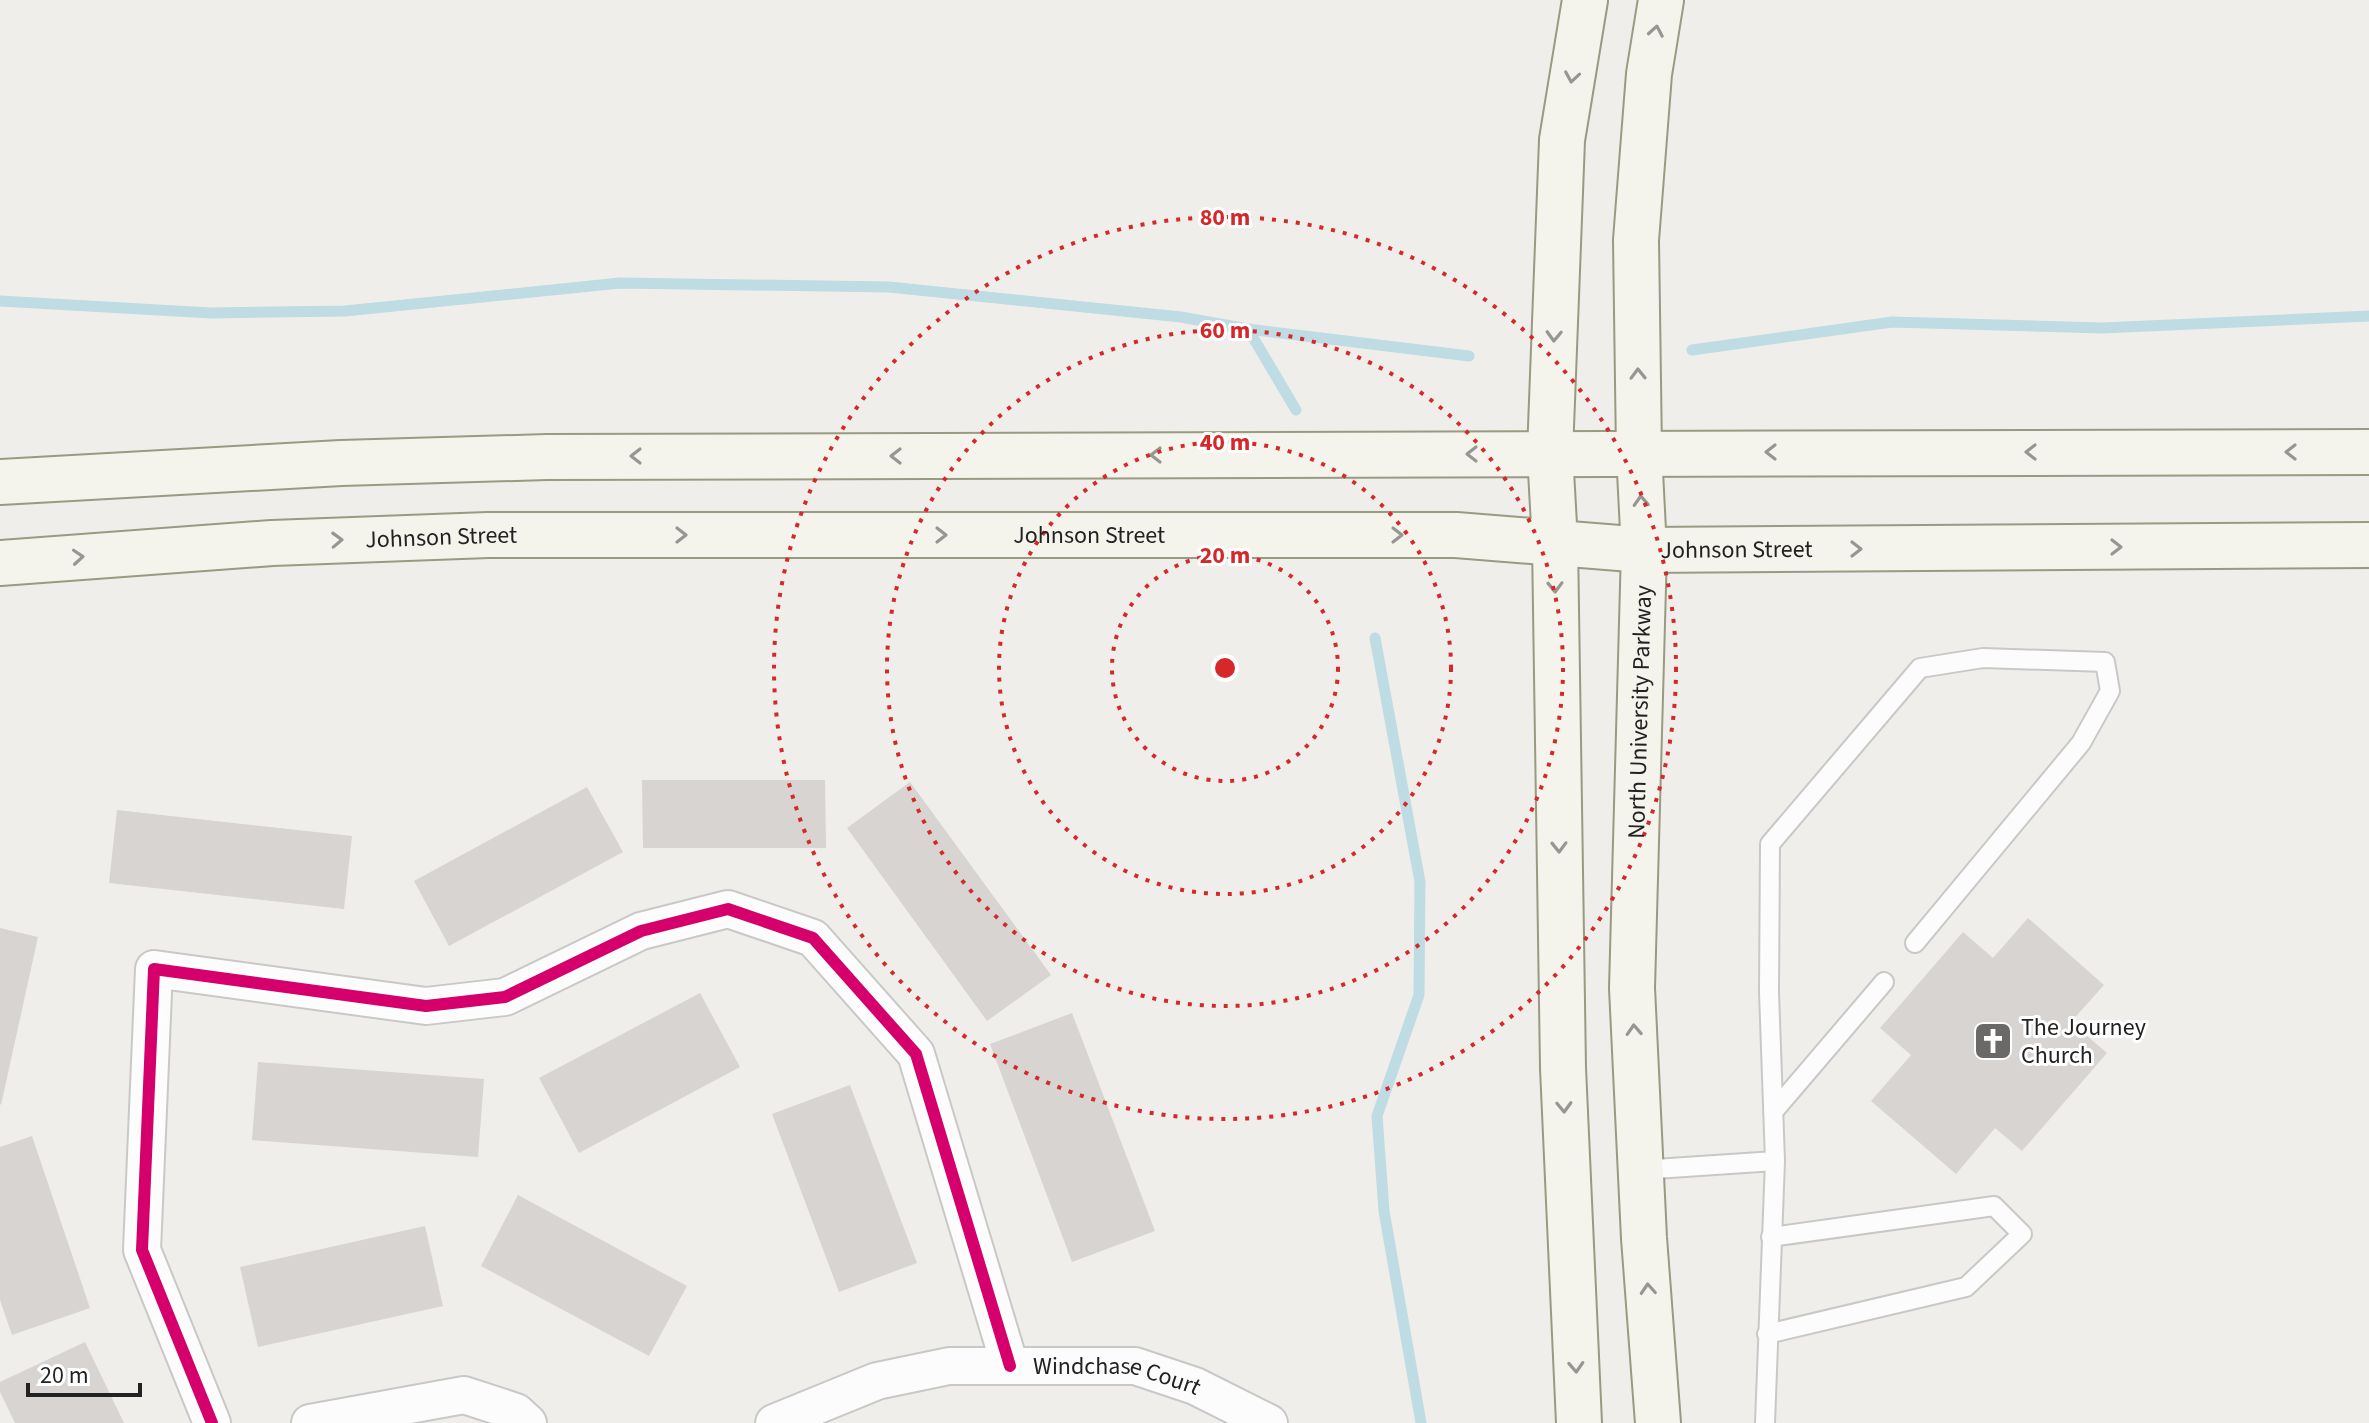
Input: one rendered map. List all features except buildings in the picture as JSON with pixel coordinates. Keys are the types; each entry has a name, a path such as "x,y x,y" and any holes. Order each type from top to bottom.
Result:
{"main road":[{"path":"1579,1423 1563,1068 1555,543 1550,453 1562,140 1585,0"},
{"name":"North University Parkway","path":"1658,1423 1640,1170 1632,988 1644,550 1639,452 1636,240 1649,74 1661,0"},
{"path":"0,482 341,463 547,457 2369,452"},
{"name":"Johnson Street","path":"0,563 272,543 488,535 1456,535 1644,550 2369,545"}],"street":[{"path":"212,1423 142,1250 154,969 426,1006 505,997 641,931 728,909 813,938 916,1054 1010,1366"},
{"name":"Windchase Court","path":"774,1423 877,1381 949,1366 1135,1366 1195,1386 1269,1423"},
{"path":"310,1423 464,1395 516,1412 528,1423"}],"lane":[{"path":"1765,1423 1775,1161 1769,992 1770,844 1920,668 1983,658 2105,662 2110,691 2081,743 1915,943"},
{"path":"1773,1112 1884,982"},
{"path":"1640,1170 1775,1161"},
{"path":"1767,1334 1966,1287 2022,1234 1994,1206 1771,1237"}],"waterway":[{"path":"0,301 211,313 345,311 620,283 889,287 1181,317 1248,329 1469,356"},
{"path":"1692,350 1892,322 2102,328 2369,316"},
{"path":"1248,329 1296,410"},
{"path":"1375,638 1420,882 1419,995 1377,1116 1384,1211 1421,1423"}],"cycle path":[{"path":"212,1423 142,1250 154,969 426,1006 505,997 641,931 728,909 813,938 916,1054 1010,1366"}],"place":[{"name":"The Journey Church","path":"1993,1041"}]}
